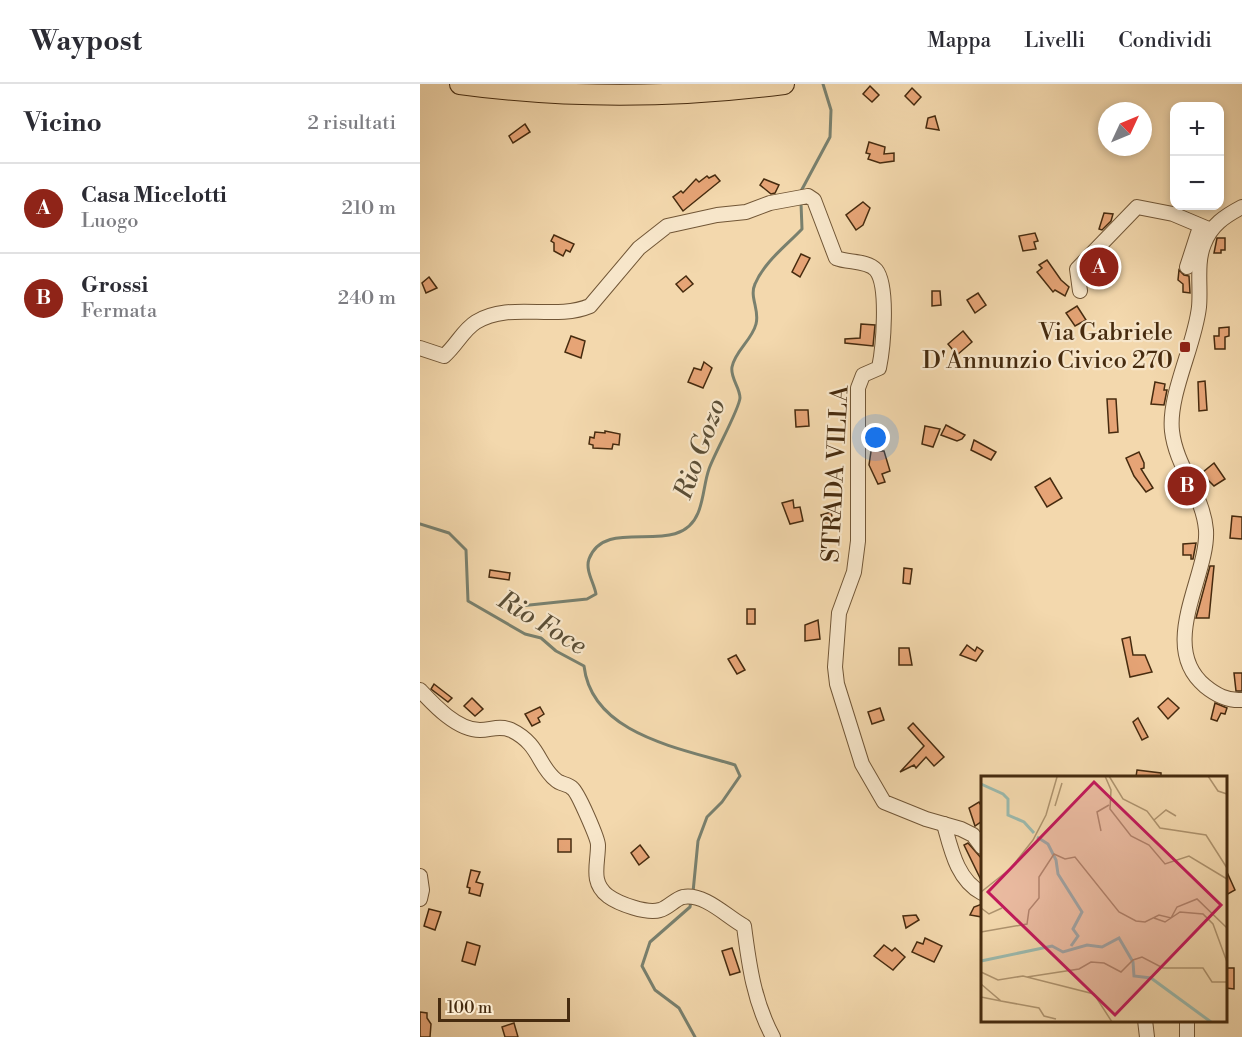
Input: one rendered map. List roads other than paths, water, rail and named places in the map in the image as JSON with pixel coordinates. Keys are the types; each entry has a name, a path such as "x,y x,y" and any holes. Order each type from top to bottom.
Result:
{"highway":[{"path":"460,84 703,93 784,84"},
{"path":"590,88 642,84"}],"street":[{"name":"STRADA VILLA","path":"420,348 444,356 476,322 503,312 578,311 590,306 639,248 667,226 717,215 746,212 770,203 801,198 814,200 836,258 868,265 876,270 882,291 883,334 879,368 863,375 858,388 858,541 854,572 840,613 835,667 837,684 862,764 884,802 892,807 962,829 973,836 981,846"},
{"path":"1080,291 1077,269 1137,207 1173,214 1206,228"},
{"path":"1187,267 1206,228 1242,207"},
{"path":"1206,228 1197,324 1173,413 1172,430 1181,466 1203,508 1206,530 1205,549 1187,611 1186,640 1192,668 1201,682 1213,692 1231,701 1242,700"},
{"path":"420,690 437,708 462,725 479,730 496,727 510,730 532,745 555,780 572,788 581,800 589,826 598,843 595,871 598,885 609,897 644,912 660,910 683,897 702,900 744,926 750,975 772,1037"},
{"path":"944,824 959,868 969,883 981,892"},
{"path":"420,876 422,890 420,899"},
{"path":"1145,1022 1147,1037"}],"waterway":[{"name":"Rio Gozo","path":"800,193 830,137 831,110 823,84"},
{"name":"Rio Gozo","path":"520,606 587,599 596,594 589,572 589,559 598,546 611,539 675,534 689,527 702,502 709,469 739,404 740,394 732,375 732,367 736,356 756,324 757,314 753,289 770,261 802,229 801,203"},
{"name":"Rio Foce","path":"420,524 449,533 466,550 468,601 525,634 541,638 556,651 584,666 591,689 603,708 621,723 642,735 666,744 735,765 740,776 722,802 707,817 698,841 693,892"},
{"name":"Rio Foce","path":"691,901 690,907 650,942 642,966 655,990 679,1008 695,1037"}],"place":[{"name":"Casa Micelotti","path":"1099,267"},
{"name":"Via Gabriele D'Annunzio Civico 270","path":"1185,347"},
{"name":"Grossi","path":"1187,486"}]}
